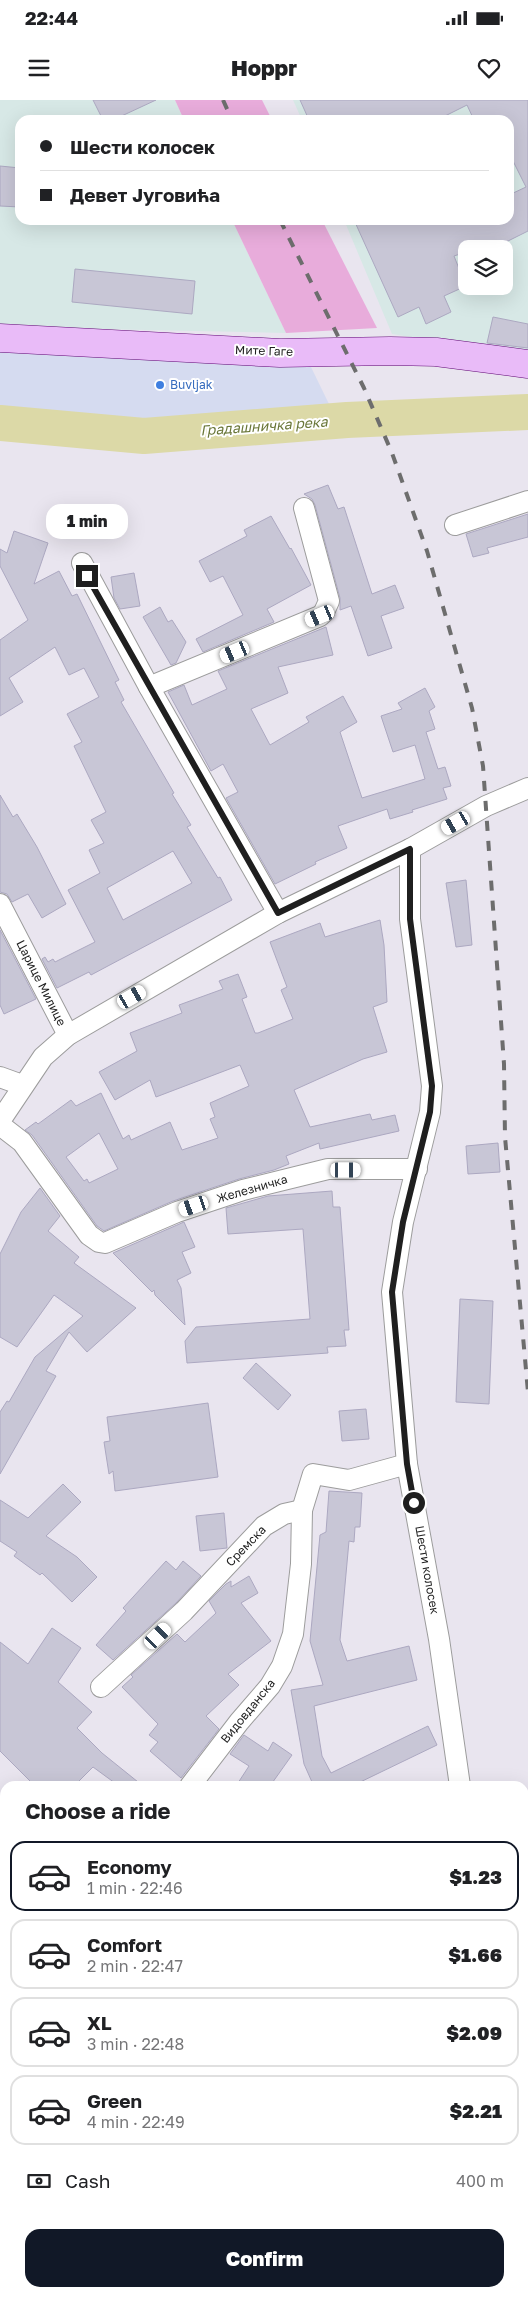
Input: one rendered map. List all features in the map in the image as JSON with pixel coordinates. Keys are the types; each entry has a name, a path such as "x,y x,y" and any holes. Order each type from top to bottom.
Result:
{"main road":[{"name":"Мите Гаге","path":"0,338 280,352 436,352 528,364"}],"street":[{"path":"455,525 528,500"},
{"path":"149,687 320,616 324,612 329,601 304,508"},
{"path":"82,563 149,687 278,913"},
{"path":"0,1121 22,1085 43,1057 68,1035 278,913 410,849 486,806 528,788"},
{"name":"Шести колосек","path":"410,849 410,919 432,1086 430,1112 403,1222 392,1292 407,1464 439,1639 459,1781"},
{"name":"Царице Милице","path":"0,904 68,1035"},
{"path":"0,1077 22,1085"},
{"name":"Железничка","path":"0,1125 22,1142 89,1235 98,1242 105,1243 177,1212 243,1190 328,1170 417,1169"},
{"path":"302,1510 313,1474 349,1480 407,1464"},
{"name":"Сремска","path":"101,1687 184,1611 264,1526 284,1514 302,1510"},
{"name":"Видовданска","path":"194,1781 239,1722 270,1686 282,1666 293,1634 301,1564 302,1510"}],"shaded area":[{"path":"0,100 175,100 182,115 15,115 15,225 234,225 286,333 0,327"},
{"path":"175,100 262,100 270,115 182,115"},
{"path":"293,100 528,100 528,356 392,334 346,225 514,225 514,115 300,115"},
{"path":"234,225 325,225 377,328 286,333"},
{"name":"Buvljak","path":"0,345 310,365 329,404 170,422 88,420 0,409"}],"building":[{"path":"93,100 156,100 124,115 100,115"},
{"path":"300,100 528,100 528,231 510,240 458,240 458,255 454,256 458,266 458,290 444,296 451,312 426,324 419,307 398,317 356,225 514,225 514,193 526,187 514,163 514,115 472,115 467,105 447,115 307,115"},
{"path":"0,166 15,168 15,207 0,206"},
{"path":"75,269 195,281 192,314 72,302"},
{"path":"493,317 528,324 528,348 487,343"},
{"path":"328,485 338,509 344,507 372,594 395,585 404,608 381,616 392,648 368,656 351,606 340,610 340,598 315,505 312,499 304,494"},
{"path":"528,514 528,537 487,548 489,553 473,557 466,534"},
{"path":"271,516 311,585 267,609 274,622 203,652 196,639 243,615 223,576 210,582 199,561 247,536 244,530"},
{"path":"14,531 48,543 34,584 59,571 72,596 77,594 119,680 115,682 124,700 121,702 191,825 187,827 218,878 220,877 232,900 91,975 89,972 57,988 42,959 45,957 48,962 53,959 55,962 95,942 68,890 100,873 89,850 104,843 91,820 106,812 74,746 82,742 67,714 99,697 84,668 69,675 55,647 9,678 23,702 0,716 0,640 28,620 0,566 0,549 7,553","holes":["173,851 192,883 123,920 107,888"]},
{"path":"134,573 140,606 120,609 114,598 111,577"},
{"path":"160,607 168,622 172,620 186,642 176,663 171,665 143,617"},
{"path":"326,627 333,655 278,667 288,693 251,709 270,745 309,722 306,717 343,696 357,722 340,732 362,798 425,779 415,745 393,752 381,716 402,709 398,703 425,688 435,707 429,711 435,729 426,732 438,769 445,767 451,786 443,788 447,799 412,810 413,812 390,819 387,809 338,826 347,848 315,862 316,864 275,884 226,798 238,792 223,764 211,771 168,692 184,685 192,705 227,689 218,671"},
{"path":"0,795 13,817 17,814 37,847 66,904 42,918 28,894 12,902 7,894 0,892"},
{"path":"466,880 472,945 456,947 446,883"},
{"path":"380,920 384,945 387,1002 373,1007 387,1052 363,1059 294,1090 310,1127 370,1114 372,1120 395,1115 399,1131 320,1149 319,1143 286,1156 289,1164 274,1170 239,1179 173,1201 104,1231 97,1226 32,1135 25,1130 36,1122 38,1124 71,1100 76,1106 101,1093 123,1139 129,1135 131,1140 170,1122 182,1150 218,1138 210,1119 215,1117 210,1103 249,1086 240,1065 156,1097 150,1080 115,1100 99,1072 137,1051 130,1033 182,1013 179,1005 223,989 219,981 238,974 247,997 242,999 255,1033 293,1019 281,990 287,987 270,942 320,923 325,937","holes":["99,1133 118,1169 89,1183 87,1179 84,1181 66,1157"]},
{"path":"0,930 36,999 4,1014 0,1005"},
{"path":"498,1143 500,1172 468,1174 466,1146"},
{"path":"40,1188 60,1216 48,1231 79,1257 74,1263 136,1308 87,1352 69,1332 46,1371 56,1376 0,1474 0,1412 7,1401 9,1402 35,1357 83,1316 54,1295 17,1347 0,1337 0,1254 21,1212"},
{"path":"332,1191 333,1207 340,1207 349,1330 344,1330 346,1346 327,1347 328,1353 187,1363 185,1341 196,1327 310,1319 303,1229 228,1234 226,1208 268,1196"},
{"path":"184,1222 195,1247 182,1252 191,1273 177,1280 181,1288 185,1325 155,1295 154,1290 152,1292 113,1253"},
{"path":"460,1299 493,1301 489,1404 456,1402"},
{"path":"256,1363 291,1395 278,1410 243,1378"},
{"path":"208,1403 218,1477 115,1491 113,1471 109,1474 104,1442 110,1441 107,1417"},
{"path":"366,1409 369,1439 342,1441 339,1411"},
{"path":"63,1484 81,1502 46,1536 77,1557 97,1577 72,1602 42,1573 40,1575 14,1556 17,1552 0,1541 0,1500 28,1518"},
{"path":"329,1491 362,1493 360,1527 355,1527 354,1542 349,1541 340,1640 347,1661 409,1646 417,1680 314,1706 322,1756 331,1773 428,1726 437,1745 362,1781 312,1781 304,1764 291,1690 323,1685 310,1641 320,1535 326,1532"},
{"path":"224,1513 227,1548 200,1551 196,1516"},
{"path":"166,1561 176,1570 183,1561 201,1576 176,1603 113,1660 96,1645 126,1611 123,1608"},
{"path":"249,1576 258,1593 241,1603 271,1641 228,1674 239,1685 206,1716 219,1729 181,1778 150,1751 158,1742 149,1735 158,1724 122,1687 133,1677 131,1675 177,1634 185,1642 216,1613 209,1601 226,1584 231,1581 231,1587"},
{"path":"52,1628 81,1648 58,1682 92,1712 77,1728 102,1753 137,1781 112,1781 93,1767 79,1781 30,1781 0,1751 0,1642 28,1664"},
{"path":"244,1735 268,1751 273,1742 292,1755 274,1781 239,1781 249,1766 230,1754"}],"waterway":[{"name":"Градашничка река","path":"0,423 144,436 347,420 528,412"}],"railway":[{"path":"223,100 230,115"},
{"path":"282,225 364,388 392,453 427,551 472,708 483,766 504,1064 505,1137 528,1392"}],"place":[{"name":"Buvljak","path":"160,385"}],"route":[{"path":"87,576 278,913 410,849 410,919 432,1086 430,1112 403,1222 392,1292 407,1464 414,1503"}]}
